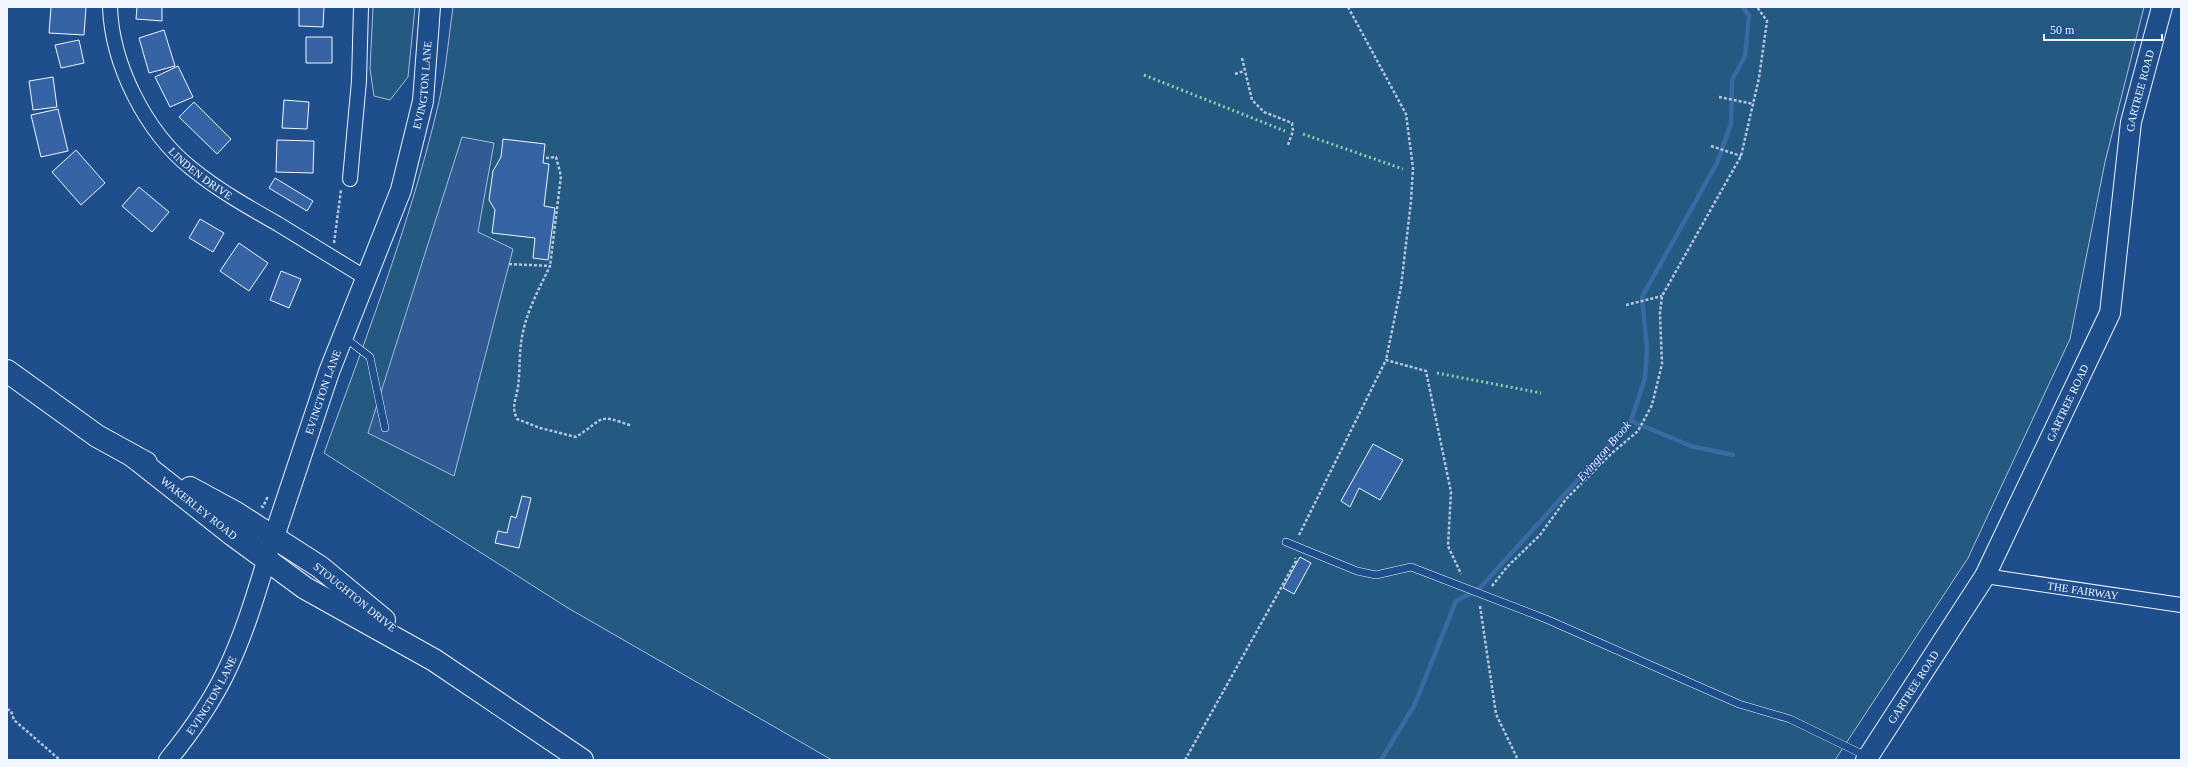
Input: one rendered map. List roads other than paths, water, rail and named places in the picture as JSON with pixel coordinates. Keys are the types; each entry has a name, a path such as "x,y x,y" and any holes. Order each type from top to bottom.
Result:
{"highway":[{"name":"WAKERLEY ROAD","path":"7,371 97,436 236,513 274,537"},
{"name":"WAKERLEY ROAD","path":"133,456 233,535 267,558"},
{"name":"STOUGHTON DRIVE","path":"274,537 320,567 434,660"},
{"name":"STOUGHTON DRIVE","path":"267,558 305,588 434,660 582,760"}],"main road":[{"name":"EVINGTON LANE","path":"274,537 327,379 401,190 423,101 430,7"},
{"name":"GARTREE ROAD","path":"1867,759 1984,576 2110,313 2131,122 2162,7"}],"street":[{"name":"LINDEN DRIVE","path":"110,7 111,21 118,56 131,90 146,116 169,146 190,168 233,198 366,278"},
{"path":"350,179 359,81 361,7"},
{"name":"EVINGTON LANE","path":"168,760 199,719 224,677 247,621 274,537"},
{"name":"THE FAIRWAY","path":"1984,576 2181,605"}],"lane":[{"path":"344,337 370,358 385,428"},
{"path":"1286,542 1357,571 1376,575 1411,567 1546,619 1739,704 1790,719 1867,759"}],"waterway":[{"name":"Evington Brook","path":"1381,760 1415,704 1456,601 1480,588 1631,421 1645,378 1647,349 1642,297 1717,163 1731,124 1732,80 1745,56 1749,16 1743,7"},
{"path":"1631,421 1691,446 1733,455"}]}
